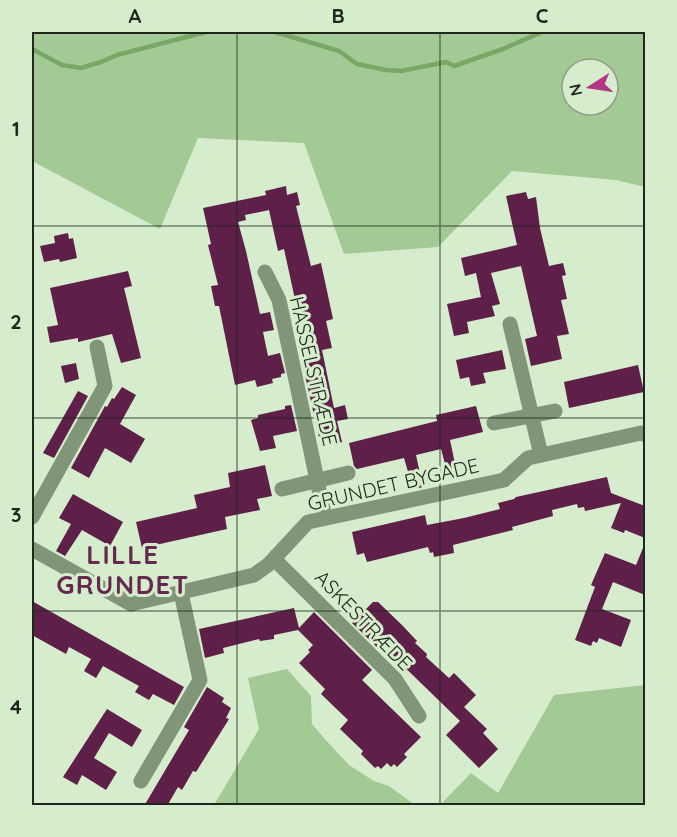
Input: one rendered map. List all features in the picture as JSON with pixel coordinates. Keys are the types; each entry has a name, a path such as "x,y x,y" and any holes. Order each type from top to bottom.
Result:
{"street":[{"name":"HASSELSTRÆDE","path":"265,272 279,300 326,518"},
{"path":"510,324 541,455"},
{"path":"33,511 105,386 97,347"},
{"path":"494,423 555,411"},
{"name":"GRUNDET BYGADE","path":"32,549 131,604 254,575 274,559 308,522 504,480 528,458 641,433 645,435"},
{"path":"282,489 348,473"},
{"name":"ASKESTRÆDE","path":"274,559 395,679 419,716"},
{"path":"141,781 200,680 181,593"}],"green space":[{"path":"32,32 645,32 645,187 616,180 512,171 438,247 344,254 304,143 198,138 160,229 32,161"},
{"path":"287,669 311,696 312,724 349,765 374,781 389,786 415,805 214,805 259,729 248,678"},
{"path":"645,685 645,805 440,805 471,773 498,793 554,695"}],"building":[{"path":"286,186 287,195 297,192 300,205 296,206 311,266 321,263 333,319 326,321 332,348 322,350 334,408 345,405 348,419 337,421 342,442 321,446 299,349 298,337 303,336 284,249 278,251 269,210 245,215 246,220 238,222 260,314 270,312 274,330 263,332 268,356 280,353 285,373 281,374 281,377 272,379 273,383 257,387 255,380 235,385 219,306 215,306 211,286 218,285 208,245 211,244 203,208 266,195 265,191"},
{"path":"526,192 528,199 536,197 540,228 549,266 563,263 566,275 562,276 567,299 561,300 569,334 557,336 562,359 531,366 525,339 537,336 521,266 491,273 500,304 492,306 495,316 467,322 469,333 454,336 447,304 481,297 476,273 465,276 461,258 517,245 506,196"},
{"path":"68,233 69,239 73,238 77,258 60,262 59,259 44,262 40,246 55,243 54,236"},
{"path":"128,271 132,286 124,288 141,358 121,363 112,334 78,342 78,338 50,343 47,327 58,325 50,288"},
{"path":"502,350 506,369 483,373 486,383 471,386 469,377 460,379 456,360"},
{"path":"76,363 79,379 65,383 61,366"},
{"path":"638,365 644,392 569,408 564,382"},
{"path":"122,387 136,395 120,424 145,439 131,463 105,448 89,478 71,468 105,406 107,407"},
{"path":"78,391 88,396 54,458 43,453"},
{"path":"291,405 297,431 273,436 276,448 260,451 251,420 258,418 258,415 285,409 285,406"},
{"path":"476,406 483,432 450,440 457,473 448,475 441,449 416,455 423,487 413,489 404,458 357,469 354,466 349,443 437,421 436,415"},
{"path":"265,465 272,496 257,499 260,510 225,517 227,529 142,548 136,522 197,508 194,495 230,487 228,473"},
{"path":"607,477 611,493 645,506 645,538 625,530 624,533 611,528 621,503 585,511 584,507 578,508 577,504 552,510 553,516 512,527 513,530 453,545 454,553 434,557 428,547 367,562 364,553 357,555 352,532 425,515 427,525 464,518 500,509 498,503 516,497"},
{"path":"73,494 123,522 110,546 82,530 65,556 56,551 71,524 59,518"},
{"path":"645,543 645,595 613,582 602,609 631,620 621,647 599,638 597,643 593,641 591,646 575,640 595,587 591,585 605,553 636,565"},
{"path":"32,601 184,687 174,705 153,694 149,700 135,692 139,686 103,666 96,678 84,671 91,659 69,647 66,654 32,635"},
{"path":"373,602 378,602 402,625 417,641 415,643 427,654 426,657 449,678 454,673 476,695 464,707 487,729 483,733 498,749 479,768 446,735 460,721 389,652 386,656 352,623"},
{"path":"294,608 299,628 314,612 372,670 362,680 421,737 404,754 407,757 397,767 394,764 391,767 387,763 381,769 378,766 375,768 361,754 363,751 340,729 348,720 321,694 325,689 299,663 310,652 308,650 313,645 298,630 274,635 274,639 260,641 259,639 223,648 224,653 205,658 199,629"},
{"path":"207,687 224,698 222,702 231,708 226,718 229,719 196,772 193,771 182,790 178,787 167,806 144,806 189,730 184,727"},
{"path":"107,709 142,730 132,747 109,733 94,758 117,772 106,790 82,775 77,785 63,777"}],"waterway":[{"path":"32,49 62,65 81,68 117,55 206,32"},
{"path":"275,32 339,51 357,64 401,71 446,62 454,66 503,49 542,32"}],"district":[{"name":"LILLE GRUNDET","path":"123,569"}]}
